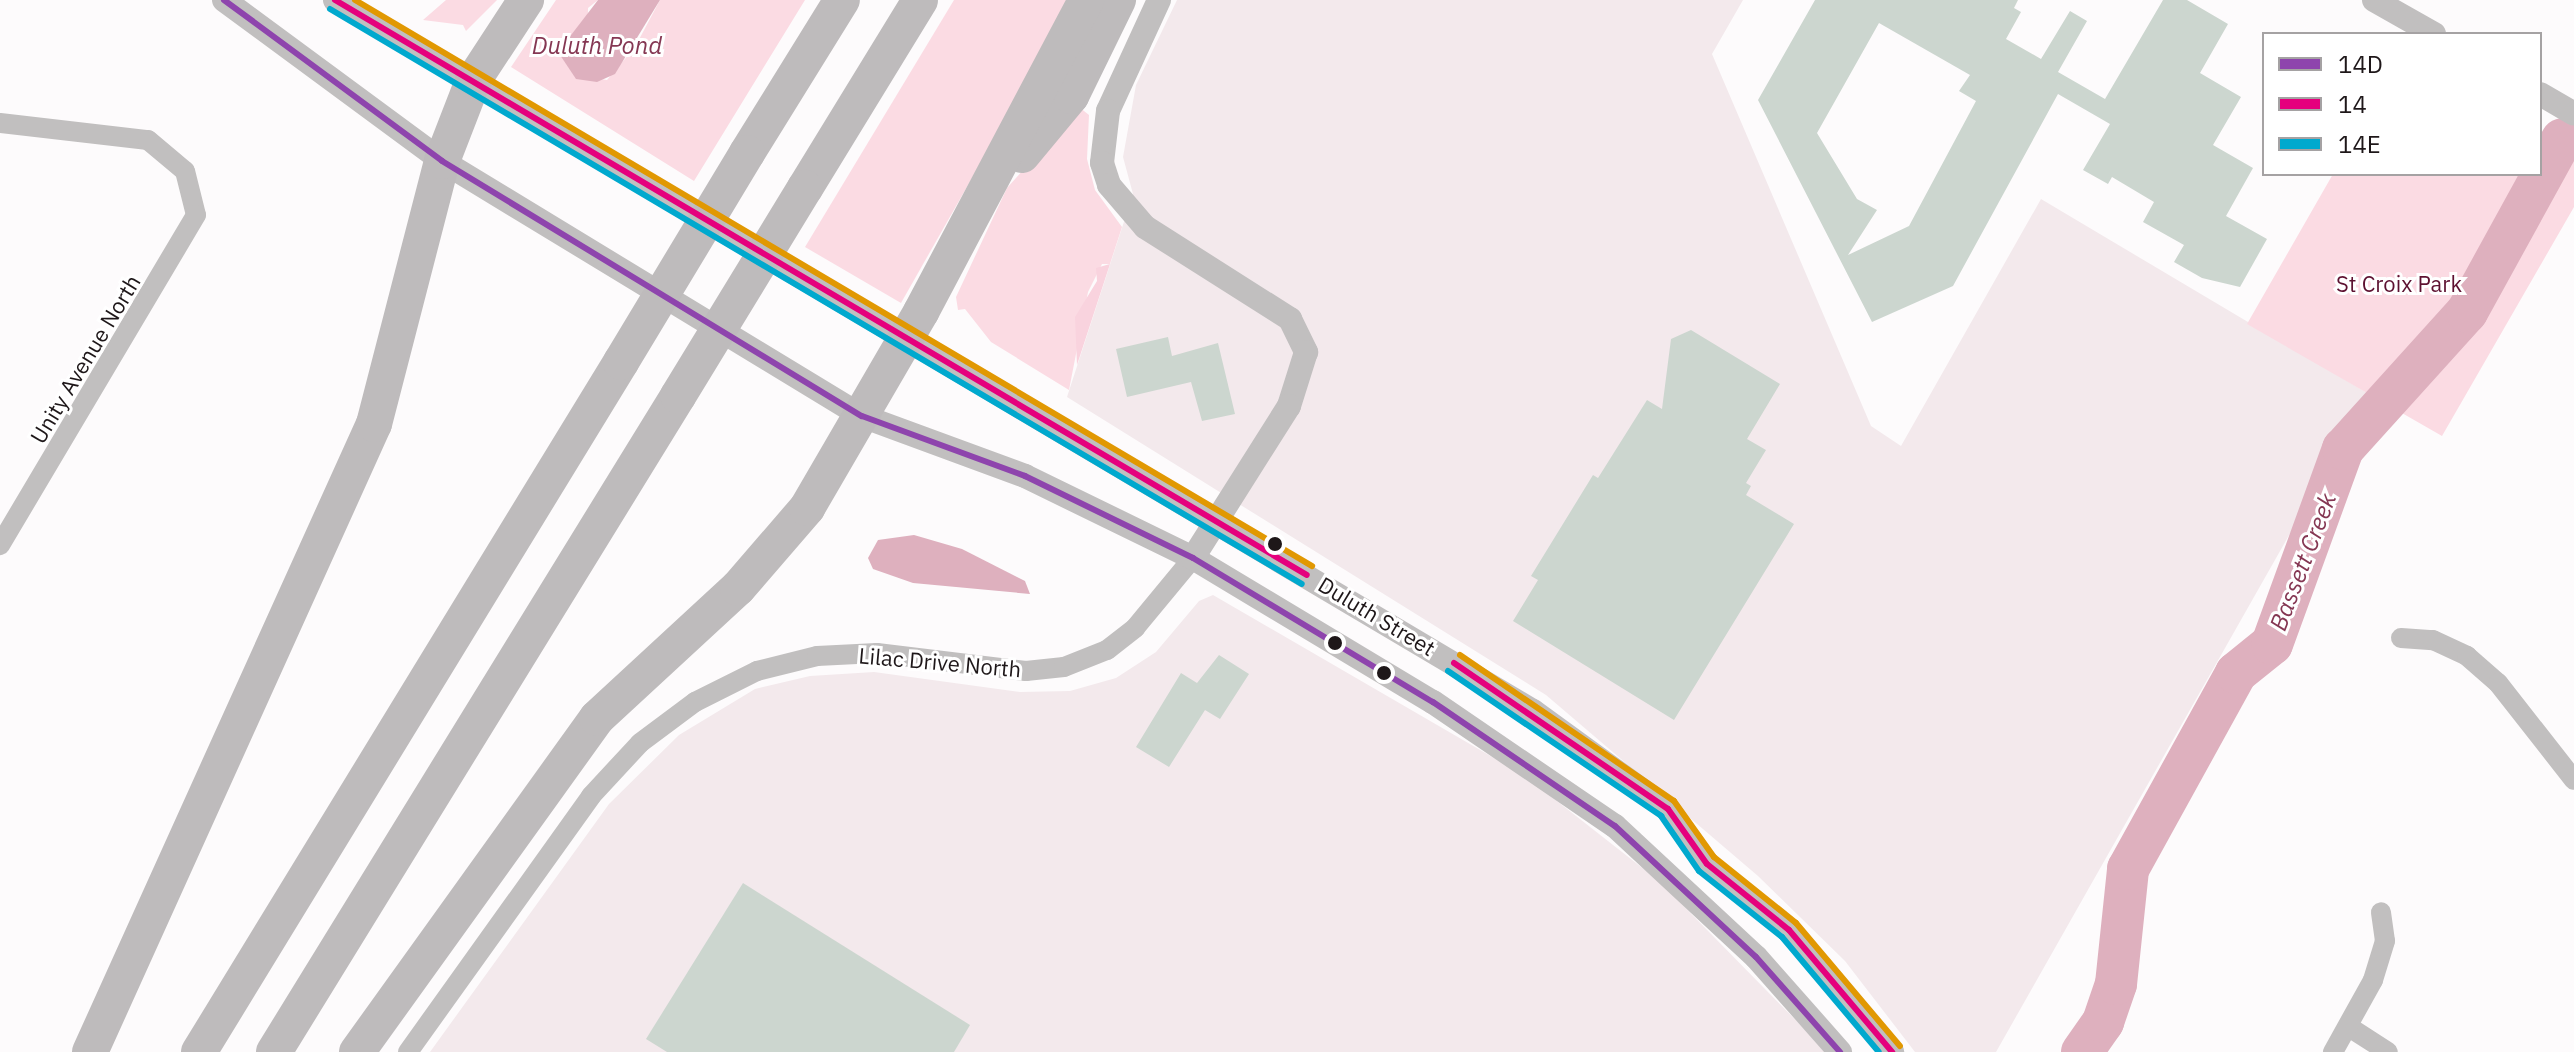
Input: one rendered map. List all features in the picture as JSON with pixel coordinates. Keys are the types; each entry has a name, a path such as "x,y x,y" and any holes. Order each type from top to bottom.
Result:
{"highway":[{"path":"90,1052 374,424 442,161 473,81 526,0"},
{"path":"199,1052 842,0"},
{"path":"274,1052 920,0"},
{"path":"357,1052 597,718 775,549 862,416 1086,0"},
{"path":"981,200 1071,96 1118,0"}],"street":[{"name":"Duluth Street","path":"224,0 442,161 862,416 1025,476 1193,558 1433,702 1615,826 1756,957 1840,1052"},
{"name":"Duluth Street","path":"335,0 1216,519 1533,711 1668,809 1707,864 1789,930 1892,1052"},
{"name":"Lilac Drive North","path":"408,1052 591,796 640,743 695,702 757,671 829,655 877,653 1026,671 1064,667 1128,634 1193,558 1289,406 1306,352 1290,319 1145,227 1109,185 1102,163 1108,111 1159,0"},
{"path":"2374,0 2430,32"},
{"path":"2542,95 2574,114"},
{"name":"Unity Avenue North","path":"0,123 136,137 170,153 194,190 196,215 187,238 0,545"},
{"path":"2401,638 2433,640 2467,656 2498,683 2574,780"},
{"path":"2333,1052 2349,1027 2385,941 2381,912"},
{"path":"2349,1027 2388,1052"}],"shaded area":[{"path":"1177,0 1743,0 1712,54 1871,426 1901,446 2041,199 2369,394 1996,1052 1915,1052 1845,961 1758,876 1546,695 1067,397 1133,194 1123,157 1136,85"},
{"path":"1110,264 1077,365 1075,317 1097,281 1096,268"},
{"path":"1213,595 1525,776 1659,881 1827,1052 430,1052 609,804 679,735 755,689 810,676 874,672 1020,692 1070,691 1116,678 1156,652 1199,601"}],"green space":[{"path":"446,0 497,0 466,31 463,25 423,20"},
{"path":"556,0 598,0 588,8 587,77 607,80 635,47 660,0 805,0 694,181 511,67"},
{"path":"954,0 1073,0 901,303 805,247"},
{"path":"1079,107 1089,115 1087,159 1095,190 1122,227 1110,264 1102,264 1088,292 1069,390 991,342 965,309 958,310 956,297 1007,188"},
{"name":"St Croix Park","path":"2542,135 2574,154 2574,207 2442,436 2247,324 2332,176 2542,176"}],"water":[{"name":"Duluth Pond","path":"598,0 660,0 615,74 597,82 576,79 558,52"},
{"path":"914,535 962,549 1025,581 1030,594 913,583 873,569 868,558 878,540"}],"building":[{"path":"1815,0 2018,0 2014,8 2021,12 2006,39 2041,59 2070,11 2087,21 2058,72 2105,99 2163,0 2187,0 2228,24 2200,73 2241,97 2213,145 2253,168 2226,216 2267,239 2240,287 2202,278 2174,262 2184,245 2143,222 2154,202 2112,177 2108,184 2083,170 2110,124 2058,94 1953,286 1872,322 1758,100","holes":["1879,23 1970,75 1959,91 1976,101 1909,226 1848,255 1877,210 1857,199 1817,133"]},
{"path":"1691,330 1780,384 1747,439 1766,450 1746,483 1751,486 1746,495 1794,524 1674,720 1513,621 1538,580 1531,576 1593,475 1598,478 1647,400 1662,409 1671,339"},
{"path":"1168,337 1172,356 1218,343 1235,414 1202,421 1191,382 1127,397 1116,349"},
{"path":"1219,655 1249,674 1220,719 1205,710 1169,767 1136,747 1181,673 1197,683"},
{"path":"743,883 970,1025 954,1052 667,1052 646,1039"}],"waterway":[{"name":"Bassett Creek","path":"2542,175 2562,139"},
{"name":"Bassett Creek","path":"2082,1052 2103,1022 2116,984 2128,869 2236,673 2272,644 2343,449 2467,312 2542,176"}],"transit line":[{"name":"14D","path":"224,0 442,161 862,416 1025,476 1193,558 1433,702 1615,826 1756,957 1840,1052"},
{"name":"14","path":"335,0 1307,575"},
{"path":"355,0 1312,566"},
{"name":"14E","path":"330,9 1302,584"},
{"path":"1460,655 1674,801 1714,857 1796,923 1900,1046"},
{"name":"14","path":"1454,663 1668,809 1707,864 1789,930 1892,1052"},
{"name":"14E","path":"1448,671 1661,816 1699,871 1782,937 1879,1052"}]}
